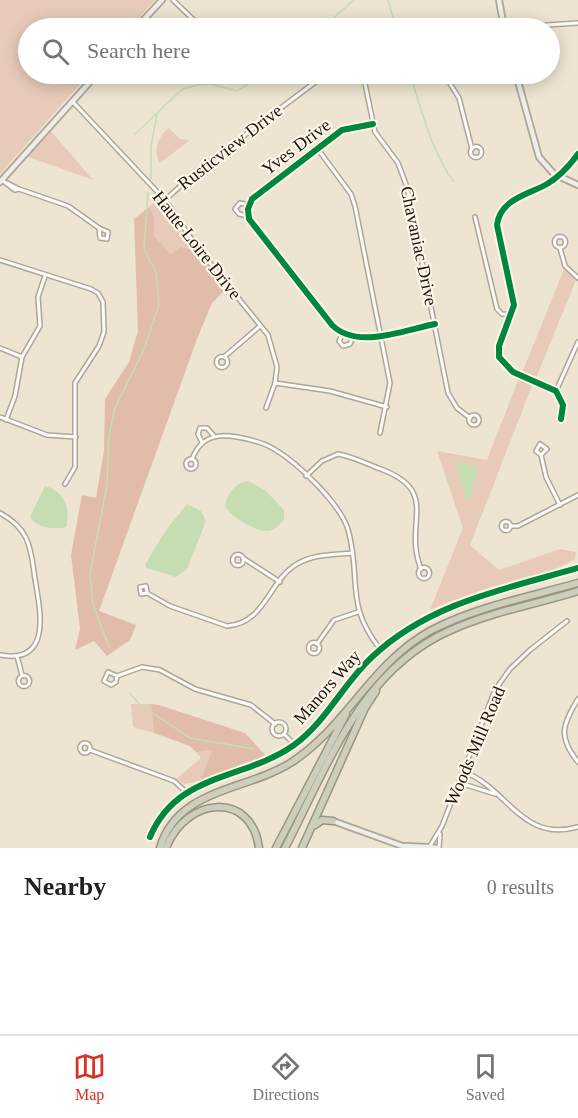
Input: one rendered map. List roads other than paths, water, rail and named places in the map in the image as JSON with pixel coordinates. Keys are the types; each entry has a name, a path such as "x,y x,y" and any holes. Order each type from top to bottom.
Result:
{"highway":[{"path":"160,848 170,825 182,811 207,796 260,779 295,760 325,734 361,691 398,653 443,625 478,611 578,583"},
{"path":"285,848 351,722 367,697 387,674 410,654 449,631 578,591"},
{"path":"302,848 365,708 387,674"},
{"path":"276,848 334,736 361,691"},
{"path":"324,802 327,814 333,821"},
{"path":"166,848 173,833 185,818 200,809 218,807 234,812 248,821 257,836 259,848"},
{"path":"312,828 322,820 333,821"}],"street":[{"path":"145,18 162,0"},
{"path":"173,0 192,18"},
{"path":"499,0 502,18"},
{"path":"560,24 578,23"},
{"path":"88,84 3,182 15,190 18,189 68,207 99,228"},
{"name":"Rusticview Drive","path":"165,200 197,171 313,84"},
{"name":"Chavaniac Drive","path":"365,84 375,132 398,163 405,178 448,393 457,408 470,418"},
{"path":"450,84 459,98 472,149"},
{"path":"519,84 539,157 549,170 578,185"},
{"name":"Haute Loire Drive","path":"72,101 165,200 197,247 268,335 277,367 275,382 266,408"},
{"name":"Yves Drive","path":"248,207 252,200 342,130 373,124"},
{"path":"317,148 353,199 390,389 380,433"},
{"path":"561,419 563,405 556,391 513,372 501,363 499,346 512,315 514,299 497,230 502,210 511,201 546,185 558,176 578,154"},
{"path":"248,216 239,214 236,209 240,203 248,207 248,216 252,226 293,278 332,325 343,333 352,337 381,335 435,324"},
{"path":"475,217 497,309 501,314 512,315"},
{"path":"560,248 565,266 578,278"},
{"path":"0,260 98,293 104,306 104,332 99,346 75,383 75,467 65,484"},
{"path":"6,420 15,396 22,357 40,326 38,297 45,276"},
{"path":"224,357 260,326"},
{"path":"343,333 339,341 343,346 350,344 352,337"},
{"path":"556,391 578,342"},
{"path":"0,348 22,357"},
{"path":"275,382 330,391 387,407"},
{"path":"0,417 47,435 76,437"},
{"path":"202,442 198,434 200,428 207,428 214,436"},
{"path":"192,459 202,442 214,436 233,436 266,445 284,456 306,476 340,512 349,532 358,612 365,629 380,649"},
{"path":"306,476 322,461 338,454 396,474 406,480 417,502 417,552 421,569"},
{"path":"541,455 546,477 560,505"},
{"path":"511,526 518,526 578,495"},
{"path":"0,513 16,525 27,540 42,621 36,643 17,656 0,656"},
{"path":"147,593 170,606 227,626 236,626 256,615 294,565 308,559 352,553"},
{"path":"243,558 280,582"},
{"name":"Manors Way","path":"150,837 164,812 186,792 205,782 262,764 294,744 318,723 361,668 402,632 446,608 578,568"},
{"path":"317,644 334,620 358,612"},
{"name":"Woods Mill Road","path":"438,848 442,826 464,772 474,738 495,690 510,669 567,621"},
{"path":"17,656 22,675"},
{"path":"117,676 113,685 104,681 108,672 117,676 142,667 155,668 195,689 244,701 275,723 284,724 284,734 294,744"},
{"path":"578,699 568,718 563,736 567,748 578,762"},
{"path":"275,723 274,733 284,734"},
{"path":"90,750 174,781 186,792"},
{"path":"464,772 484,781 495,795 532,824 551,830 578,827"},
{"path":"460,783 495,795"},
{"path":"333,821 406,847 438,848"},
{"name":"Woods Mill Road","path":"427,847 442,826"}],"waterway":[{"path":"333,18 354,0"},
{"path":"388,0 393,18"},
{"path":"151,179 151,146 157,114 183,89 211,84"},
{"path":"211,84 237,91 248,84"},
{"path":"413,84 433,144 454,182"},
{"path":"135,134 156,114"},
{"path":"109,647 93,605 90,574 107,485 109,436 115,408 145,347 159,305 156,272 144,249 148,192"},
{"path":"130,693 139,704 190,738 254,749"}]}
